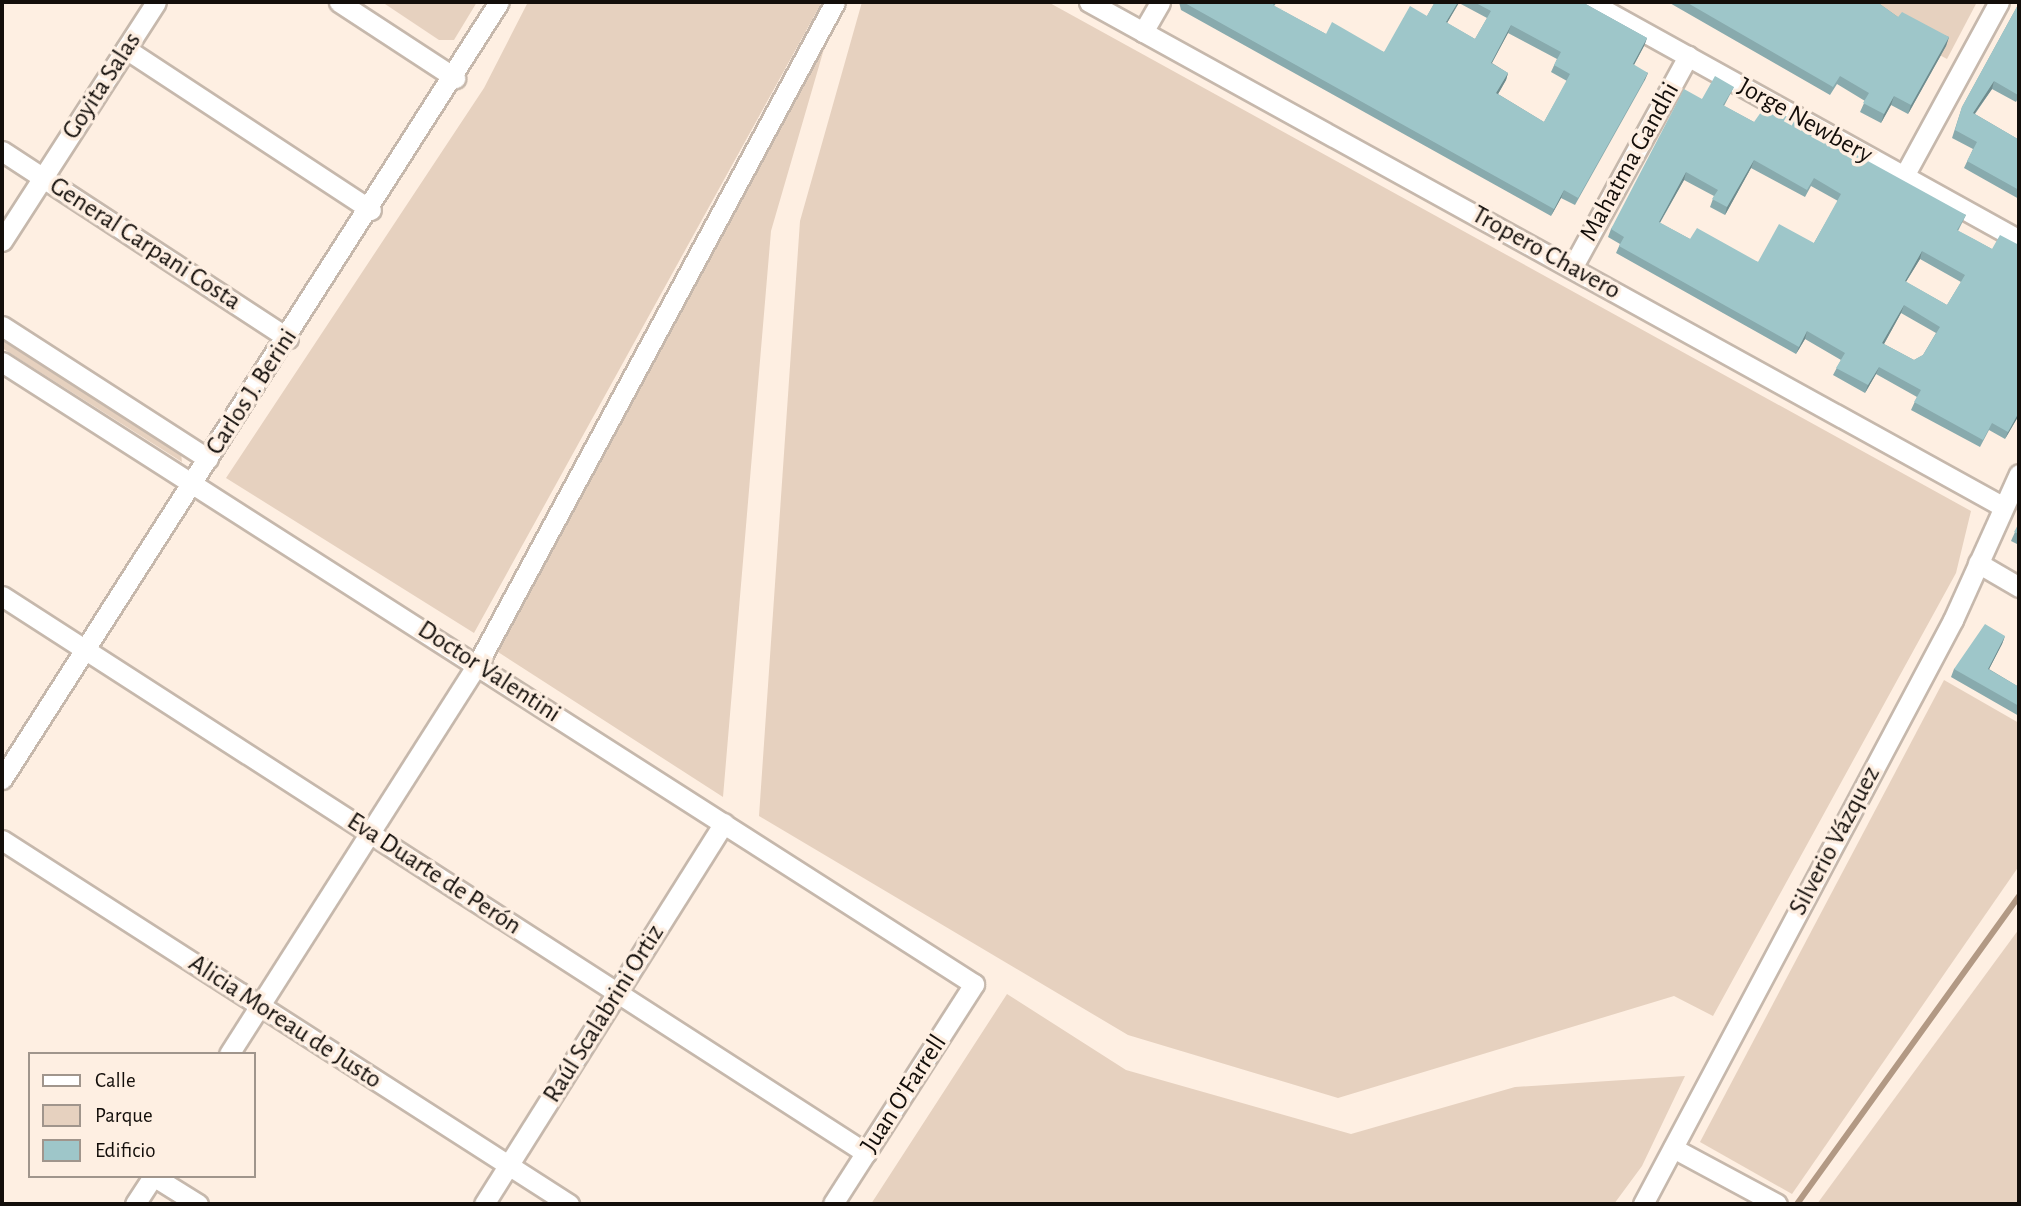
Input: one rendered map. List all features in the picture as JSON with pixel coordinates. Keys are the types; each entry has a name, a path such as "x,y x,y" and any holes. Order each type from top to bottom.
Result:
{"street":[{"name":"Goyita Salas","path":"2,241 156,2"},
{"path":"339,2 456,78"},
{"name":"Carlos J. Berini","path":"2,779 456,78 499,2"},
{"path":"230,1052 477,665 835,2"},
{"name":"Tropero Chavero","path":"1089,2 2002,506"},
{"path":"1143,32 1160,2"},
{"name":"Jorge Newbery","path":"1590,2 2019,240"},
{"path":"1904,176 1998,2"},
{"path":"126,49 371,210"},
{"name":"Mahatma Gandhi","path":"1573,268 1688,56"},
{"name":"General Carpani Costa","path":"2,151 288,338"},
{"path":"2,326 208,459"},
{"name":"Doctor Valentini","path":"2,362 974,984"},
{"name":"Silverio Vázquez","path":"1643,1204 1978,564 2002,506 2019,474"},
{"path":"1978,564 2019,587"},
{"name":"Eva Duarte de Perón","path":"2,596 866,1153"},
{"name":"Raúl Scalabrini Ortiz","path":"484,1204 724,823"},
{"name":"Alicia Moreau de Justo","path":"2,840 569,1204"},
{"name":"Juan O'Farrell","path":"833,1204 974,984"},
{"path":"1673,1148 1777,1204"},
{"path":"135,1204 152,1178"},
{"path":"156,1178 198,1204"}],"green space":[{"path":"382,2 477,2 454,40 439,40"},
{"path":"528,2 822,2 474,633 226,478 484,88"},
{"path":"862,2 1048,2 1971,511 1956,573 1713,1016 1674,996 1338,1098 1128,1035 759,816 800,221"},
{"path":"1840,2 1977,2 1947,59"},
{"path":"826,42 771,231 723,797 498,652"},
{"path":"2,338 181,453 182,462 2,348"},
{"path":"1944,680 2019,723 2019,866 1792,1194 1700,1142"},
{"path":"2019,929 2019,1204 1817,1204"},
{"path":"1007,994 1126,1070 1351,1134 1515,1087 1685,1076 1642,1166 1614,1204 871,1204"}],"building":[{"path":"1183,2 1275,2 1273,5 1326,34 1332,22 1384,52 1410,6 1427,16 1435,2 1458,2 1446,22 1475,39 1491,11 1474,2 1582,2 1647,38 1633,64 1648,73 1578,198 1564,190 1554,209","holes":["1511,25 1561,52 1554,65 1570,74 1544,122 1496,93 1508,73 1491,63"]},
{"path":"1686,2 1877,2 1898,17 1902,12 1949,37 1911,105 1894,96 1884,114 1863,103 1869,93 1840,76 1833,87"},
{"path":"2019,3 2019,93 2018,95 1994,81 1973,113 2019,138 2019,190 1967,161 1977,142 1955,130 1962,107"},
{"path":"1715,76 1734,87 1723,105 1754,122 1766,105 1966,215 1957,230 1992,249 2000,235 2019,245 2019,412 2008,432 1992,423 1983,440 1914,402 1921,390 1879,367 1868,385 1836,368 1845,353 1807,331 1799,347 1619,246 1624,237 1611,229 1684,89 1702,99","holes":["1754,160 1807,190 1814,178 1841,194 1814,243 1779,224 1758,262 1697,228 1690,239 1659,222 1686,172 1718,190 1712,199 1727,207","1922,251 1965,275 1947,305 1905,281","1904,305 1940,327 1923,355 1914,360 1882,343"]},
{"path":"1985,624 2005,636 1988,669 2019,687 2019,706 1954,669"}],"waterway":[{"path":"1797,1204 2019,896"}]}
